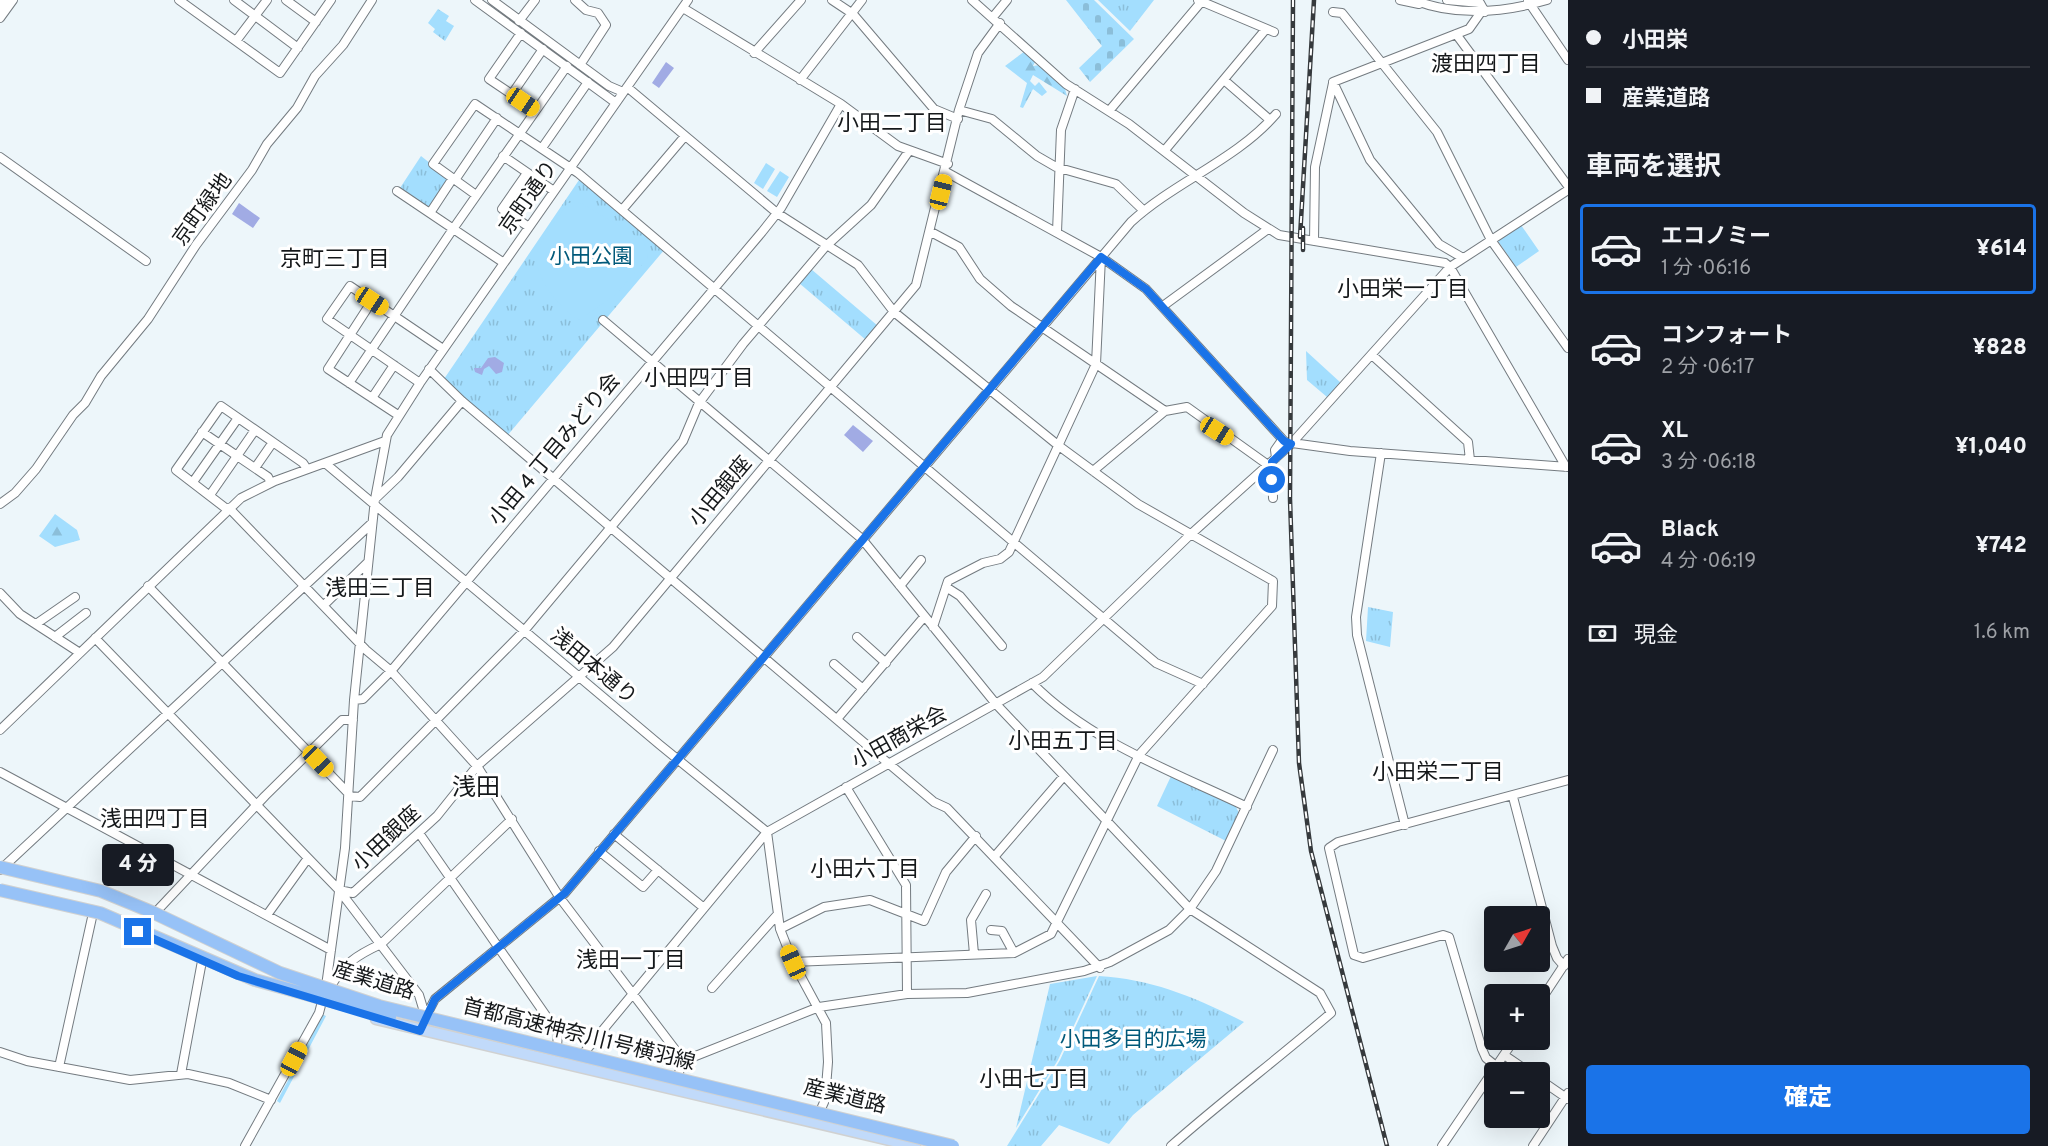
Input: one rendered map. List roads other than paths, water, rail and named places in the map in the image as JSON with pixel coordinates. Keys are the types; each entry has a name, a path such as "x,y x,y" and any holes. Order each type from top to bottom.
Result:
{"highway":[{"path":"0,869 108,902 205,942"},
{"name":"首都高速神奈川1号横羽線","path":"0,869 101,891 152,912 280,973 335,993 955,1146"},
{"name":"首都高速神奈川1号横羽線","path":"0,890 100,913 149,932 238,973 322,1000 925,1146"}],"main road":[{"name":"産業道路","path":"0,869 78,887 154,915 246,956 328,987 425,1015 583,1054 677,1082 821,1110 955,1146"},
{"name":"産業道路","path":"0,890 93,913 238,976 420,1031 915,1146"}],"street":[{"path":"0,7 5,0"},
{"path":"0,18 13,0"},
{"path":"234,0 298,48"},
{"path":"236,41 267,0"},
{"path":"286,0 316,22"},
{"path":"181,1 280,73 331,0"},
{"name":"京町緑地","path":"0,504 25,482 73,415 86,403 101,376 148,319 196,245 372,0"},
{"path":"475,0 616,103"},
{"path":"492,0 609,87 625,90 685,136 777,213 858,265 894,312 987,390 1059,446 1137,503 1273,581 1272,606 1139,755 1051,934 1014,953 793,962"},
{"path":"519,21 535,0"},
{"path":"575,0 586,10 598,13 606,25 580,65"},
{"path":"754,53 801,0"},
{"path":"832,0 852,14 934,109 992,119 1037,156 1060,168 1116,184 1143,210"},
{"path":"800,80 862,0"},
{"path":"972,0 1075,89 1165,150 1268,229 1279,235 1437,261 1450,267 1567,467"},
{"name":"小田銀座","path":"339,890 353,893 437,816 477,766 613,647 916,285 959,115 978,53 1007,0"},
{"path":"1400,0 1456,12 1483,12 1547,0"},
{"path":"1414,0 1425,4"},
{"path":"1447,0 1480,3 1483,12"},
{"path":"1109,111 1203,1 1270,31 1224,80 1165,150"},
{"path":"1529,2 1568,60"},
{"path":"685,4 754,53 841,104 898,146 947,168 1101,257 1146,289 1287,442 1381,453 1567,467"},
{"name":"京町通り","path":"245,1146 322,1003 328,987 349,795 352,720 374,502 385,441 398,415 429,369 685,4"},
{"path":"1333,12 1342,13 1437,132 1491,240 1568,348"},
{"path":"1333,82 1456,34 1473,25 1483,12"},
{"path":"521,33 489,79 535,110"},
{"path":"1456,34 1568,188"},
{"path":"512,94 543,49"},
{"path":"350,383 476,195 567,66"},
{"path":"420,1031 425,1015 435,999 560,898 924,464 1143,210 1195,174 1217,164 1273,117 1224,80"},
{"path":"542,148 588,82"},
{"path":"1314,241 1315,167 1333,82"},
{"path":"1333,82 1370,159 1439,244 1463,258"},
{"path":"1057,232 1061,130 1075,89"},
{"path":"476,195 433,164 475,104 571,167 1156,663 1203,684"},
{"name":"小田 4 丁目みどり会","path":"354,700 363,699 391,671 777,213 841,104"},
{"path":"430,213 496,118"},
{"path":"622,210 685,136"},
{"path":"148,586 349,795 360,797 524,631 683,441 699,403 759,325 826,246 871,205 909,151"},
{"path":"503,156 554,191"},
{"path":"0,157 146,261"},
{"path":"527,173 502,209 529,227"},
{"name":"小田商栄会","path":"583,1054 767,832 996,704 1032,683 1058,663 1190,535 1272,462 1287,442 1372,355 1450,267 1568,188"},
{"path":"397,190 504,263"},
{"path":"1163,306 1268,229"},
{"path":"931,232 959,247 983,283 1042,327 1165,411"},
{"path":"933,627 948,581 983,563 1000,559 1009,552 1059,446 1096,364 1101,257"},
{"path":"420,383 327,319 350,286 443,349"},
{"path":"372,301 328,369 398,415"},
{"path":"603,320 862,539 996,704 1190,909 1320,993 1331,1012 1170,1146"},
{"path":"1372,355 1468,442 1470,460"},
{"path":"372,398 394,365"},
{"path":"429,369 462,401 763,655 888,764 934,802 947,808 1100,968"},
{"path":"374,502 462,401"},
{"path":"307,469 303,463 220,406 176,470 228,509 391,671 477,766 560,898 683,1060"},
{"path":"1093,471 1165,411 1187,407 1272,462 1273,498"},
{"path":"193,482 238,418"},
{"path":"210,495 255,430"},
{"path":"202,432 268,477 271,483"},
{"path":"0,730 241,498 271,483 385,441"},
{"path":"255,468 273,442"},
{"path":"1381,453 1356,617 1357,635 1404,825"},
{"name":"浅田本通り","path":"325,463 767,832"},
{"path":"0,869 372,523"},
{"path":"900,586 921,560"},
{"path":"324,605 368,563"},
{"path":"946,587 960,596 1002,646"},
{"path":"1,596 20,614 80,653"},
{"path":"36,624 75,597"},
{"path":"55,637 86,613"},
{"path":"837,719 924,617"},
{"path":"857,637 886,663"},
{"path":"95,638 339,890 419,994 425,1015"},
{"path":"834,664 863,689"},
{"path":"1032,683 1047,698 1113,743 1247,807"},
{"path":"154,915 257,805 342,720 352,720"},
{"path":"683,1060 716,1050 819,1007 907,994 967,993 1100,968 1168,930 1190,909 1216,871 1273,750"},
{"path":"0,772 331,950"},
{"path":"995,856 1064,776"},
{"path":"1491,1062 1486,1058 1482,1049 1449,937 1443,935 1364,958 1354,955 1329,848 1338,842 1513,797 1568,780"},
{"path":"846,787 906,885 907,994"},
{"path":"1513,797 1552,946 1557,958 1567,962 1550,987"},
{"path":"328,987 340,969 350,960 381,944 512,819"},
{"path":"767,832 780,928 793,962 826,1023 828,1062 825,1100 815,1123"},
{"path":"418,833 500,947 558,1033 557,1047"},
{"path":"615,834 704,908"},
{"path":"780,928 824,907 870,900 924,921 946,872 976,836"},
{"path":"599,851 643,887 658,870"},
{"path":"267,915 308,858"},
{"path":"974,954 971,920 986,894"},
{"path":"60,1067 93,913"},
{"path":"712,988 777,915"},
{"path":"992,930 1002,932 1014,953"},
{"path":"181,1074 202,961"},
{"path":"1499,1062 1507,1050"},
{"path":"0,1052 27,1061 130,1080 181,1074 229,1083 271,1100"},
{"path":"1504,1055 1514,1062"},
{"path":"677,1082 683,1060"},
{"path":"1442,1146 1484,1084"},
{"path":"1533,1146 1567,1096 1550,1086"}],"railway":[{"path":"1293,0 1290,499 1299,763 1311,851 1387,1146"},
{"path":"1300,237 1314,0"},
{"path":"1303,228 1303,250"}],"district":[{"name":"渡田四丁目","path":"1486,63"},
{"name":"小田二丁目","path":"892,122"},
{"name":"京町三丁目","path":"335,258"},
{"name":"小田栄一丁目","path":"1403,288"},
{"name":"小田四丁目","path":"699,377"},
{"name":"浅田三丁目","path":"380,587"},
{"name":"小田五丁目","path":"1063,740"},
{"name":"小田栄二丁目","path":"1438,771"},
{"name":"浅田","path":"476,787"},
{"name":"浅田四丁目","path":"155,818"},
{"name":"小田六丁目","path":"865,868"},
{"name":"浅田一丁目","path":"631,959"},
{"name":"小田七丁目","path":"1034,1078"}],"park label":[{"name":"小田公園","path":"591,256"},
{"name":"小田多目的広場","path":"1133,1039"}]}
